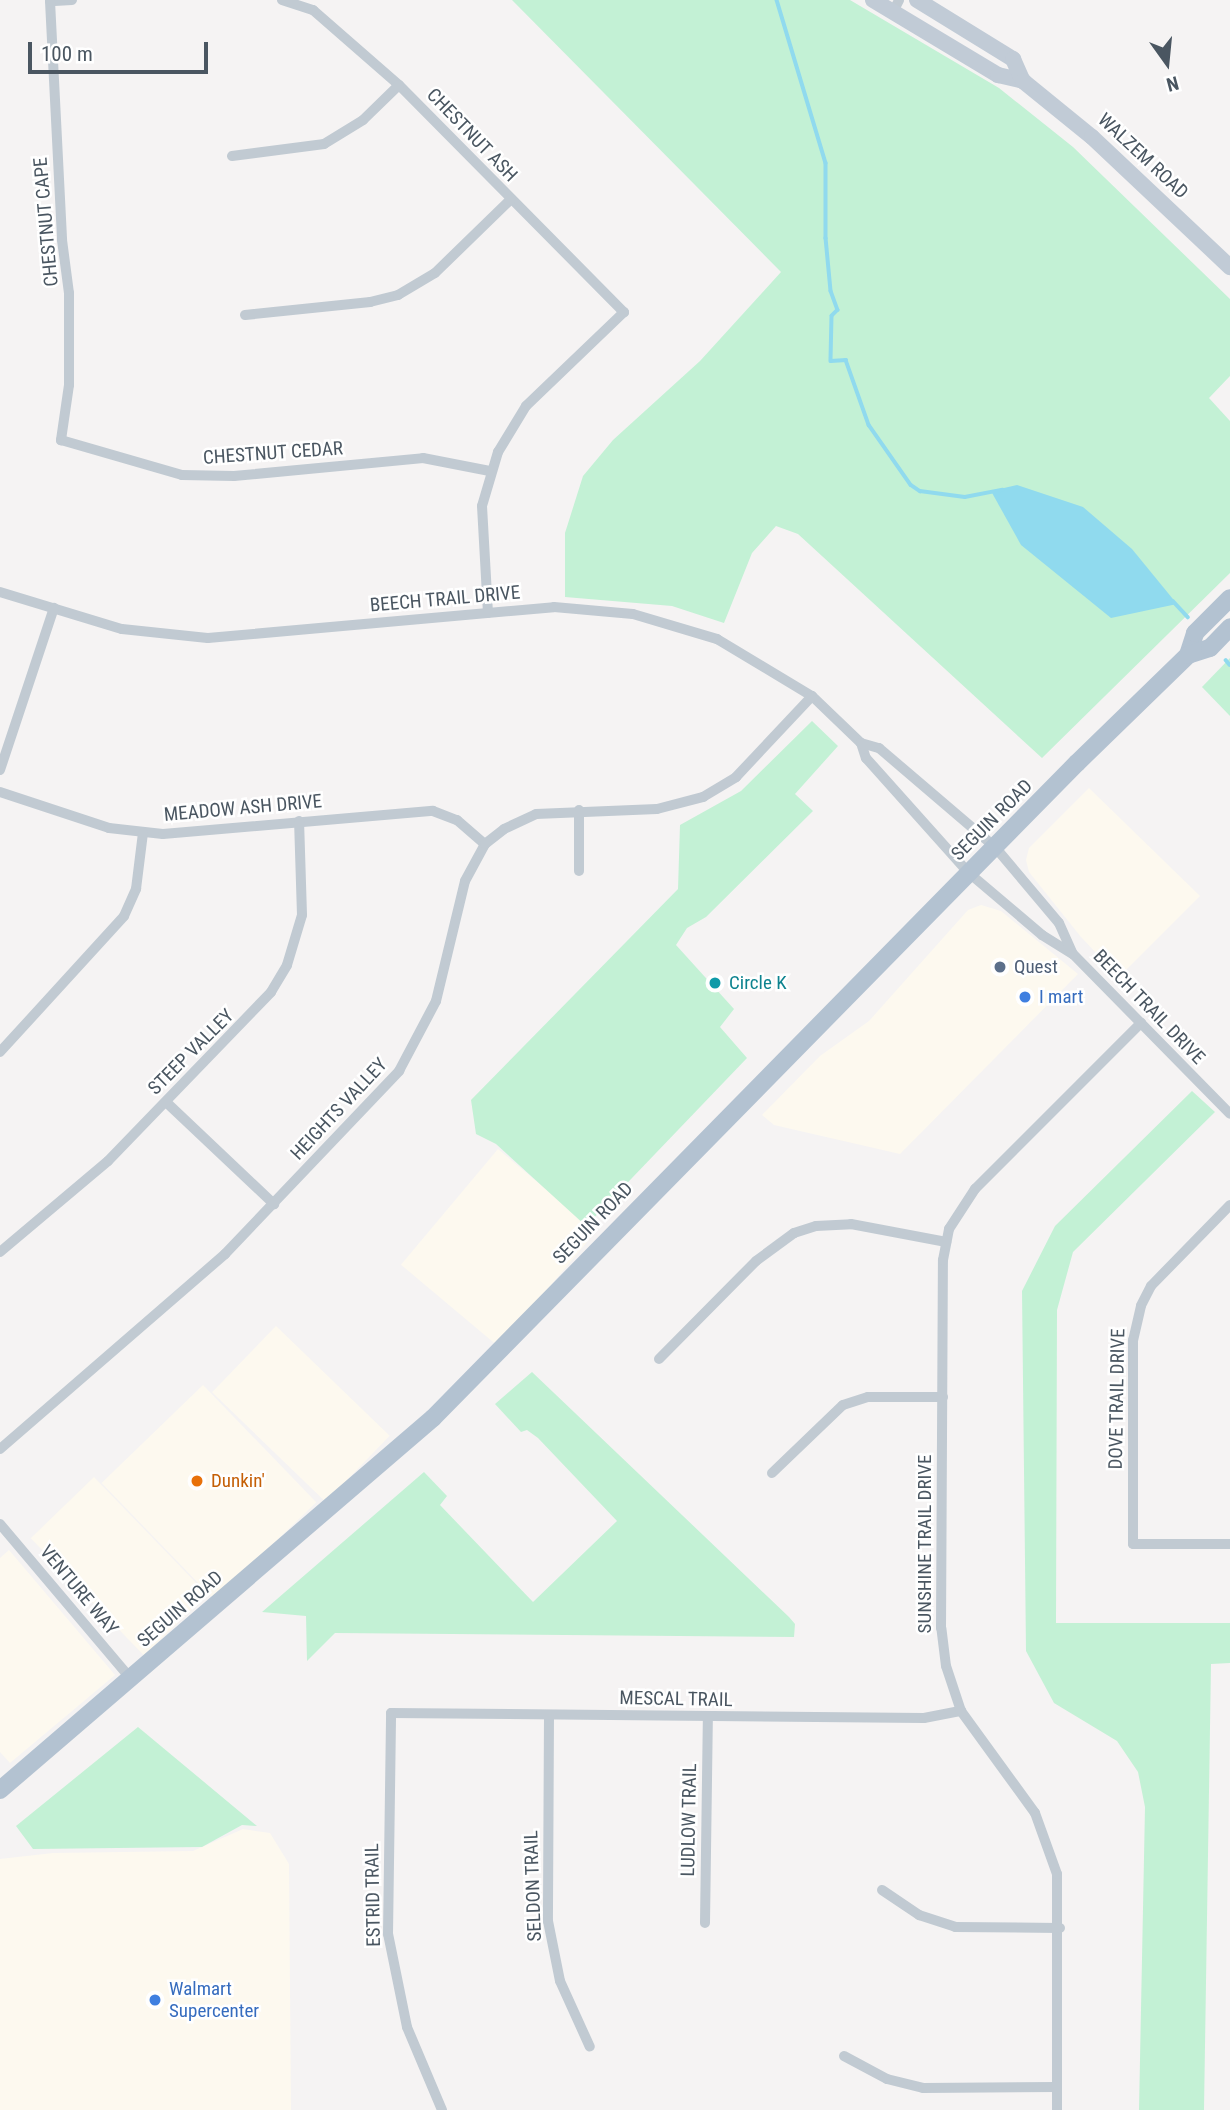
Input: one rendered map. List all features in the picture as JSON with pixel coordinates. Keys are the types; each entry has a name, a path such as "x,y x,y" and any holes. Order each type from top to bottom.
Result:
{"main road":[{"name":"SEGUIN ROAD","path":"0,1790 433,1418 969,873 1188,655 1195,634 1230,598"},
{"name":"SEGUIN ROAD","path":"1188,655 1210,648 1230,627"}],"street":[{"path":"50,1 72,0"},
{"name":"CHESTNUT ASH","path":"282,0 313,10 399,85 624,312 526,406 490,471"},
{"name":"WALZEM ROAD","path":"873,0 896,5 998,75 1023,81 1092,137 1230,268"},
{"name":"WALZEM ROAD","path":"917,0 1013,59 1023,81"},
{"name":"CHESTNUT CAPE","path":"50,1 62,240 69,293 69,385 61,440"},
{"path":"232,156 324,144 363,120 399,85"},
{"path":"246,315 370,302 404,292 440,269 510,199"},
{"name":"CHESTNUT CEDAR","path":"61,440 182,475 234,476 423,458 490,471"},
{"path":"488,613 481,526 490,471"},
{"name":"BEECH TRAIL DRIVE","path":"0,592 122,629 208,638 554,607 634,614 717,639 812,696 861,743 866,758 969,873 1042,935 1073,954 1230,1114"},
{"path":"0,770 54,608"},
{"name":"HEIGHTS VALLEY","path":"0,1449 199,1279 374,1102 411,1054 446,973 465,881 485,844 526,818 579,810 657,809 703,797 736,777 812,696"},
{"name":"BEECH TRAIL DRIVE","path":"861,743 879,748 995,847 1059,923 1073,954"},
{"name":"MEADOW ASH DRIVE","path":"0,792 82,821 144,833 433,811 457,820 485,844"},
{"path":"579,810 579,871"},
{"name":"STEEP VALLEY","path":"0,1252 108,1161 254,1013 287,965 298,939 304,893 299,821"},
{"path":"0,1052 124,916 136,889 144,833"},
{"name":"SUNSHINE TRAIL DRIVE","path":"1057,2110 1060,1928 1057,1874 1044,1832 1024,1795 961,1712 946,1666 941,1628 946,1242 960,1207 975,1189 1141,1023"},
{"path":"166,1102 274,1204"},
{"name":"DOVE TRAIL DRIVE","path":"1230,1205 1151,1286 1134,1328 1133,1544 1230,1544"},
{"path":"659,1359 756,1261 794,1233 816,1226 851,1224 946,1242"},
{"path":"772,1473 842,1405 869,1397 943,1397"},
{"name":"VENTURE WAY","path":"0,1524 131,1679"},
{"name":"MESCAL TRAIL","path":"391,1713 924,1718 961,1712"},
{"name":"ESTRID TRAIL","path":"391,1713 388,1934 407,2027 442,2110"},
{"name":"SELDON TRAIL","path":"549,1715 548,1921 560,1981 590,2047"},
{"name":"LUDLOW TRAIL","path":"705,1923 708,1717"},
{"path":"882,1890 919,1915 956,1927 1060,1928"},
{"path":"844,2056 887,2078 923,2088 1057,2087"}],"shaded area":[{"path":"1089,788 1200,896 1119,977 1081,937 1029,872 1026,860 1029,848"},
{"path":"981,905 1001,911 1078,974 900,1154 774,1125 762,1115 820,1056 869,1021 968,910"},
{"path":"498,1149 596,1231 499,1347 401,1265"},
{"path":"276,1326 390,1436 326,1502 212,1392"},
{"path":"203,1385 316,1502 215,1600 102,1483"},
{"path":"94,1477 207,1594 144,1655 31,1538"},
{"path":"9,1550 115,1675 10,1763 0,1752 0,1558"},
{"path":"243,1829 270,1833 289,1864 291,2110 0,2110 0,1859 53,1853 193,1851"}],"green space":[{"path":"512,0 850,0 999,88 1073,147 1230,299 1230,376 1209,398 1230,421 1230,573 1042,758 798,534 776,526 752,553 724,623 672,606 565,597 565,533 583,476 613,440 700,361 781,272"},
{"path":"1230,658 1230,716 1202,687"},
{"path":"812,721 838,746 795,794 813,811 706,917 687,928 676,945 734,1009 720,1027 747,1058 586,1226 496,1144 476,1134 471,1100 678,889 680,825 741,791"},
{"path":"1192,1091 1215,1112 1073,1252 1057,1310 1056,1623 1230,1623 1230,1663 1211,1664 1204,2110 1139,2110 1145,1807 1138,1772 1117,1741 1054,1703 1026,1651 1022,1291 1055,1226"},
{"path":"532,1372 789,1617 795,1624 794,1637 335,1633 307,1661 306,1616 262,1612 424,1472 447,1496 440,1505 533,1602 617,1521 538,1438 527,1430 521,1432 495,1404"},
{"path":"138,1727 257,1826 242,1825 202,1847 33,1849 16,1826"}],"water":[{"path":"1017,485 1083,507 1132,549 1177,604 1111,618 1021,545 991,491"}],"waterway":[{"path":"777,0 826,163 826,238 831,291 838,310 832,316 831,361 846,360 869,425 911,485 920,491 965,497 1002,490"},
{"path":"1173,601 1188,617"},
{"path":"1226,660 1230,665"}],"place":[{"name":"Quest","path":"1000,967"},
{"name":"Circle K","path":"715,983"},
{"name":"I mart","path":"1025,997"},
{"name":"Dunkin'","path":"197,1481"},
{"name":"Walmart Supercenter","path":"155,2000"}]}
